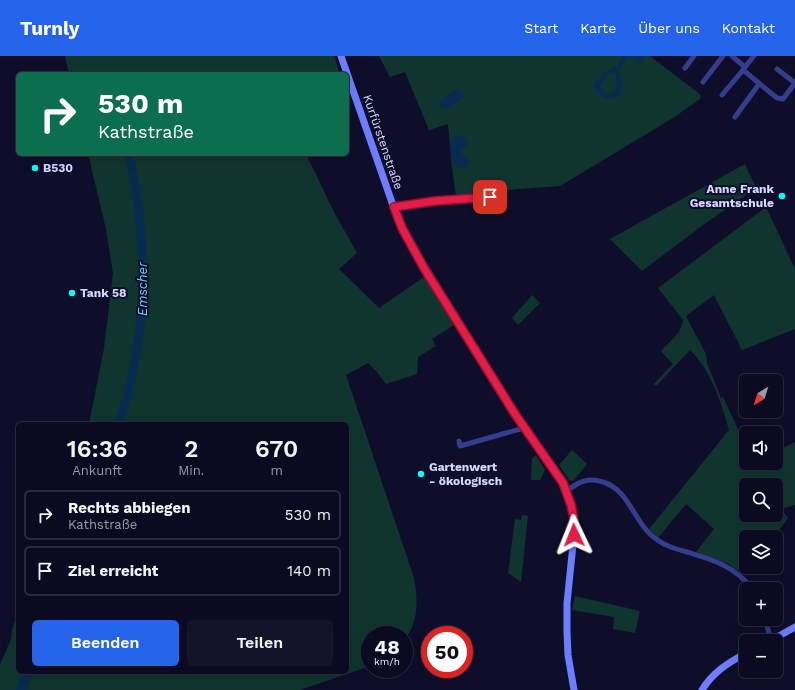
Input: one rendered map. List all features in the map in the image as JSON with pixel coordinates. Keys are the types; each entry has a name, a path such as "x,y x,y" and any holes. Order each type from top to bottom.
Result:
{"main road":[{"name":"Kurfürstenstraße","path":"341,56 347,72"},
{"name":"Kurfürstenstraße","path":"349,79 402,228 417,257 524,428 567,491 574,524 574,544 568,603 567,632 568,654 574,690"},
{"path":"782,634 795,627"},
{"path":"702,690 708,680 717,671 727,663 739,657"}],"street":[{"path":"685,68 694,56"},
{"path":"703,82 723,56"},
{"path":"732,56 759,84 777,98 783,99 795,83 777,69"},
{"path":"722,96 754,56"},
{"path":"735,117 759,84"},
{"path":"394,207 435,201 490,197"},
{"path":"459,441 460,446 524,428"},
{"path":"567,491 574,484 582,481 593,480 607,483 618,491 625,499 646,530 652,536 673,548 724,564 742,577 746,582"}],"green space":[{"path":"65,56 334,56 339,72 69,72"},
{"path":"379,56 650,56 701,95 700,99 673,118 560,186 517,189 456,197 448,124 429,130 405,72 390,77"},
{"path":"88,156 307,156 335,214 357,253 339,269 379,308 424,277 454,325 432,339 436,346 418,357 417,374 386,384 368,363 346,375 414,578 417,602 415,618 412,626 361,626 361,669 349,673 349,422 89,422 104,348 113,273 106,229"},
{"path":"745,164 756,188 703,225 642,271 610,239"},
{"path":"766,207 795,269 795,329 742,350 714,295 686,316 706,354 707,363 721,398 723,397 739,431 739,470 783,470 783,448 795,442 795,505 783,508 783,478 739,478 739,522 783,522 783,512 788,518 779,530 739,530 739,571 727,563 696,552 714,529 686,504 658,538 649,529 729,430 714,387 704,367 690,350 656,386 654,384 673,364 661,351 678,333 683,320 658,288"},
{"path":"532,295 540,303 518,325 512,318"},
{"path":"572,450 587,464 574,480 571,481 559,465"},
{"path":"536,455 545,470 540,480 531,480 532,458"},
{"path":"522,515 528,516 521,582 508,573 515,519 521,520"},
{"path":"575,596 640,611 635,633 613,629 614,617 572,610"},
{"path":"16,618 16,674 347,674 300,690 0,690 0,665 11,639 12,629"}],"water":[{"path":"622,56 640,56 644,58 644,62 641,64 629,57 626,59 619,71 623,86 620,95 612,99 603,97 596,90 594,85 608,70 618,65","holes":["614,73 616,76 617,89 613,93 608,93 600,87 608,74"]},
{"path":"458,89 462,91 464,95 460,100 443,109 439,106 444,98"},
{"path":"463,136 467,139 468,143 466,147 461,150 461,152 469,161 469,165 459,167 453,160 451,138"},
{"name":"Emscher","path":"125,156 133,156 140,187 145,221 147,290 145,324 133,391 124,422 115,422 124,391 136,324 138,256 136,222"},
{"path":"22,674 32,674 27,690 16,690"}],"place":[{"name":"B530","path":"35,168"},
{"name":"Anne Frank Gesamtschule","path":"782,196"},
{"name":"Tank 58","path":"72,293"},
{"name":"Gartenwert - ökologisch","path":"421,474"}],"route":[{"path":"490,197 435,201 394,207 402,228 417,257 515,414 563,483 567,491 574,519 574,535"}]}
